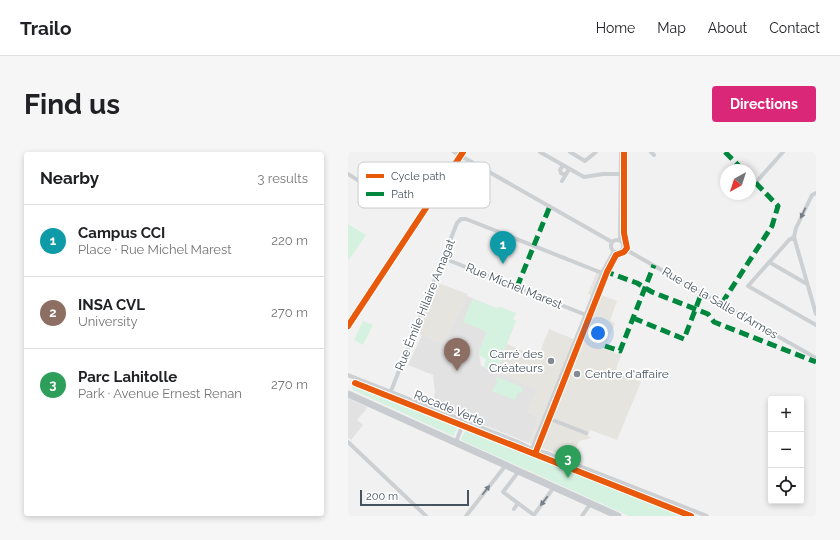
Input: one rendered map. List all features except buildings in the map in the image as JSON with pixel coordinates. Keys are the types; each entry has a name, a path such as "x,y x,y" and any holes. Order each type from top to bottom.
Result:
{"main road":[{"path":"453,162 459,153"},
{"path":"348,326 424,208"},
{"path":"349,395 554,486 591,503 608,514 618,516"}],"street":[{"path":"540,152 584,177 603,174 621,174"},
{"path":"570,152 585,160 596,152"},
{"path":"614,251 619,252 623,248 623,243 620,240 621,152"},
{"path":"757,180 783,152"},
{"path":"459,153 474,162"},
{"path":"563,165 560,170 561,173 565,175"},
{"path":"562,181 569,169"},
{"path":"490,171 612,242"},
{"path":"349,176 358,181"},
{"path":"816,193 812,195 796,228 794,237 816,314"},
{"name":"Rue Émile Hilaire Amagat","path":"391,391 457,223 461,219 466,219 602,273"},
{"path":"794,237 789,240 748,286 816,325"},
{"path":"612,242 617,239 620,240"},
{"path":"612,242 611,245 614,251"},
{"name":"Rue de la Salle d'Armes","path":"623,248 816,358"},
{"path":"532,450 602,273 614,251"},
{"name":"Rue Michel Marest","path":"443,258 586,314"},
{"path":"769,262 807,284"},
{"path":"348,375 518,442 532,450 556,457 707,516"},
{"path":"545,417 586,433"},
{"path":"456,442 464,421"},
{"path":"348,442 426,516"},
{"path":"466,516 506,465"},
{"path":"520,471 503,492 534,515 554,486"},
{"path":"514,510 518,503"},
{"path":"582,516 591,503"}],"shaded area":[{"path":"598,269 609,274 601,295 617,301 610,321 615,323 605,349 621,355 615,372 641,382 617,440 590,430 588,436 592,438 579,441 571,459 529,443 539,417 527,412 496,372 507,344 538,357 549,329 576,340 593,296 588,294"},
{"path":"438,283 468,294 444,344 416,333 431,294"},
{"path":"467,296 496,308 479,352 481,366 537,389 527,412 539,417 529,443 431,404 435,393 433,375 408,365 422,335 444,344"},
{"path":"348,398 367,407 357,420 363,425 351,440 348,438"}],"green space":[{"path":"348,224 366,235 348,261"},
{"path":"472,299 496,308 500,307 516,313 513,319 516,321 496,372 484,367 486,359 480,356 479,352 487,332 463,322"},
{"path":"363,321 373,325 363,345 354,340"},
{"path":"496,377 520,386 522,388 522,393 518,392 515,400 492,391 497,384"},
{"path":"353,384 458,427 453,436 353,390"},
{"path":"466,429 686,516 629,516 463,441 461,439"}],"marked path":[{"path":"725,152 737,164"},
{"path":"722,303 772,226 778,206 756,183"},
{"path":"517,287 550,206"},
{"path":"605,346 620,351 654,265"},
{"path":"604,271 637,283 652,292 708,314 714,322 816,362"},
{"path":"633,318 684,339 702,292"}],"cycle path":[{"path":"456,162 463,152"},
{"path":"535,454 607,272 616,255 624,252 627,248 624,233 624,152"},
{"path":"348,326 426,208"},
{"name":"Rocade Verte","path":"355,383 691,516"}],"place":[{"name":"Campus CCI","path":"503,264"},
{"name":"Carré des Créateurs","path":"551,361"},
{"name":"INSA CVL","path":"457,371"},
{"name":"Centre d'affaire","path":"577,374"},
{"name":"Parc Lahitolle","path":"568,478"}]}
